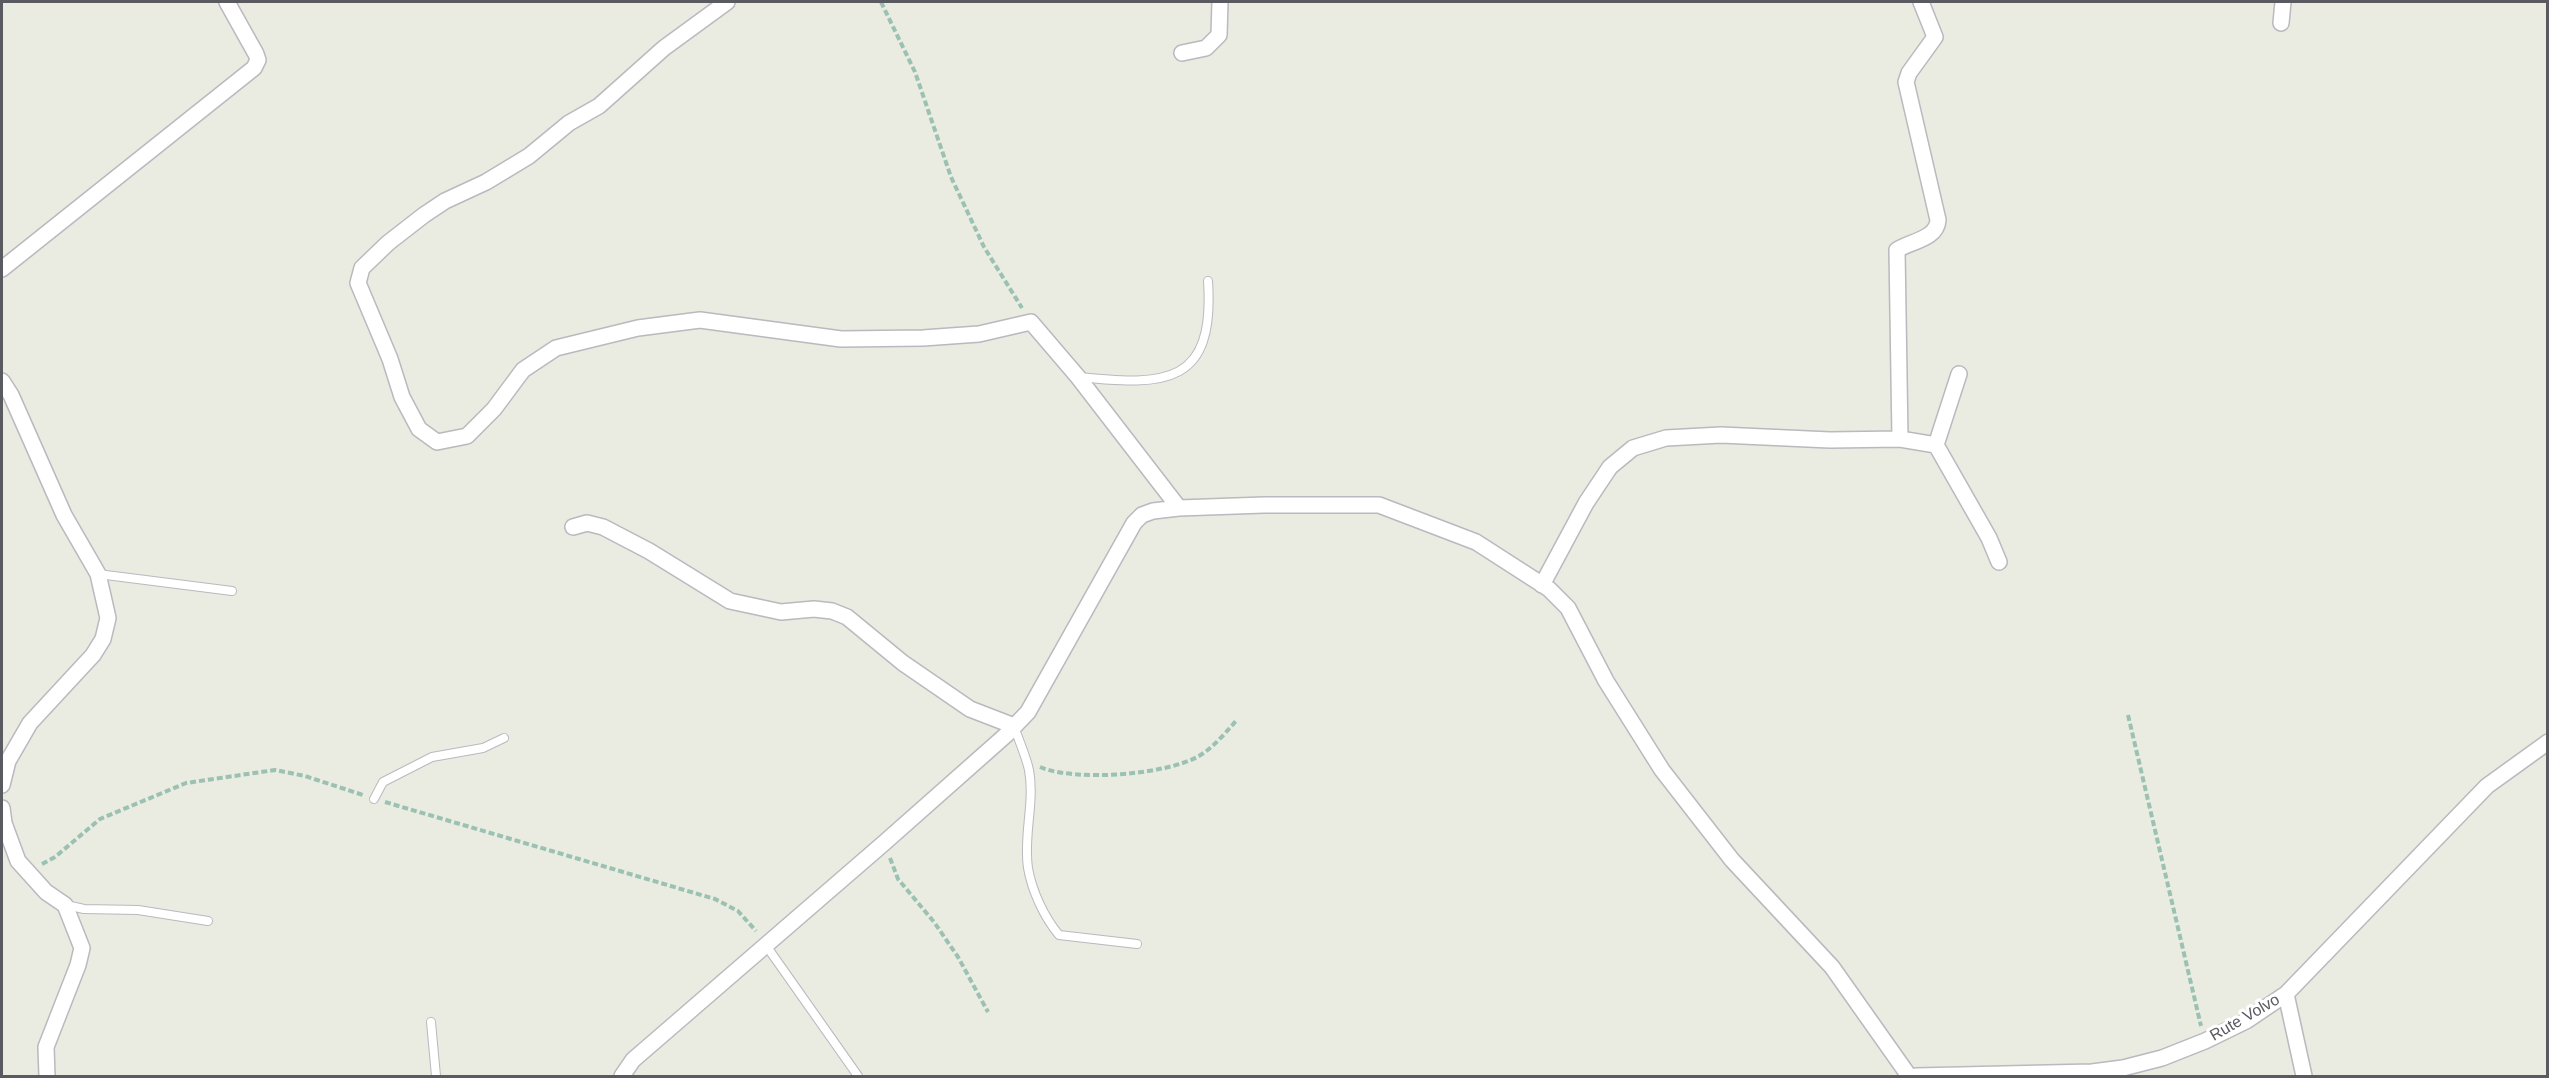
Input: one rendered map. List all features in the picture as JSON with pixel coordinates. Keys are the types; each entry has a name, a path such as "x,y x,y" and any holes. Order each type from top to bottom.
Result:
{"street":[{"path":"2,268 254,68 258,60 256,54 226,2"},
{"path":"727,2 664,48 599,106 569,123 530,156 431,210 388,243 362,268 358,283 390,359 402,397 419,429 437,442 467,436 494,409 523,370 556,348 638,328 700,320 841,339 923,338 979,334 1030,322 1078,377 1179,508"},
{"path":"1182,53 1206,48 1219,35 1220,2"},
{"path":"1900,440 1897,250 1933,234 1938,227 1906,82 1915,63 1935,37 1921,2"},
{"path":"2281,23 2283,2"},
{"path":"1959,374 1936,446 1989,538 2000,562"},
{"path":"2,381 11,395 64,515 98,574 108,618 103,639 93,655 30,723 8,761 2,785"},
{"path":"1542,585 1598,485 1610,467 1633,448 1666,438 1721,435 1830,440 1900,440 1936,446"},
{"path":"622,1077 633,1060 884,843 1028,712 1134,523 1142,515 1153,511 1179,508 1379,505 1476,542 1542,585 1568,608 1605,681 1662,770 1732,860 1832,967 1909,1077"},
{"path":"573,526 587,523 603,527 649,551 730,601 781,612 814,609 832,611 847,617 903,663 970,709 1014,726"},
{"name":"Rute Volvo","path":"1916,1077 2126,1072 2205,1041 2246,1021 2286,994 2487,786 2547,742"},
{"path":"2,808 4,823 18,861 46,892 65,905 81,948 78,965 46,1047 47,1077"},
{"path":"2286,994 2304,1077"}],"lane":[{"path":"1078,377 1157,380 1180,371 1194,360 1206,334 1210,312 1208,281"},
{"path":"98,574 232,591"},
{"path":"1014,726 1029,771 1031,807 1028,867 1035,892 1051,925 1059,935 1137,944"},
{"path":"374,799 383,782 432,757 483,748 504,738"},
{"path":"65,905 84,909 138,910 208,921"},
{"path":"765,944 858,1077"},
{"path":"431,1022 436,1077"}],"path":[{"path":"880,2 915,72 951,177 984,247 1030,322"},
{"path":"2128,715 2205,1041"},
{"path":"1026,761 1048,770 1090,775 1138,773 1198,757 1215,745 1236,721"},
{"path":"28,872 55,856 100,819 186,783 275,770 305,776 374,799 715,899 738,911 765,944"},
{"path":"884,843 898,879 934,922 958,957 988,1012"}]}
